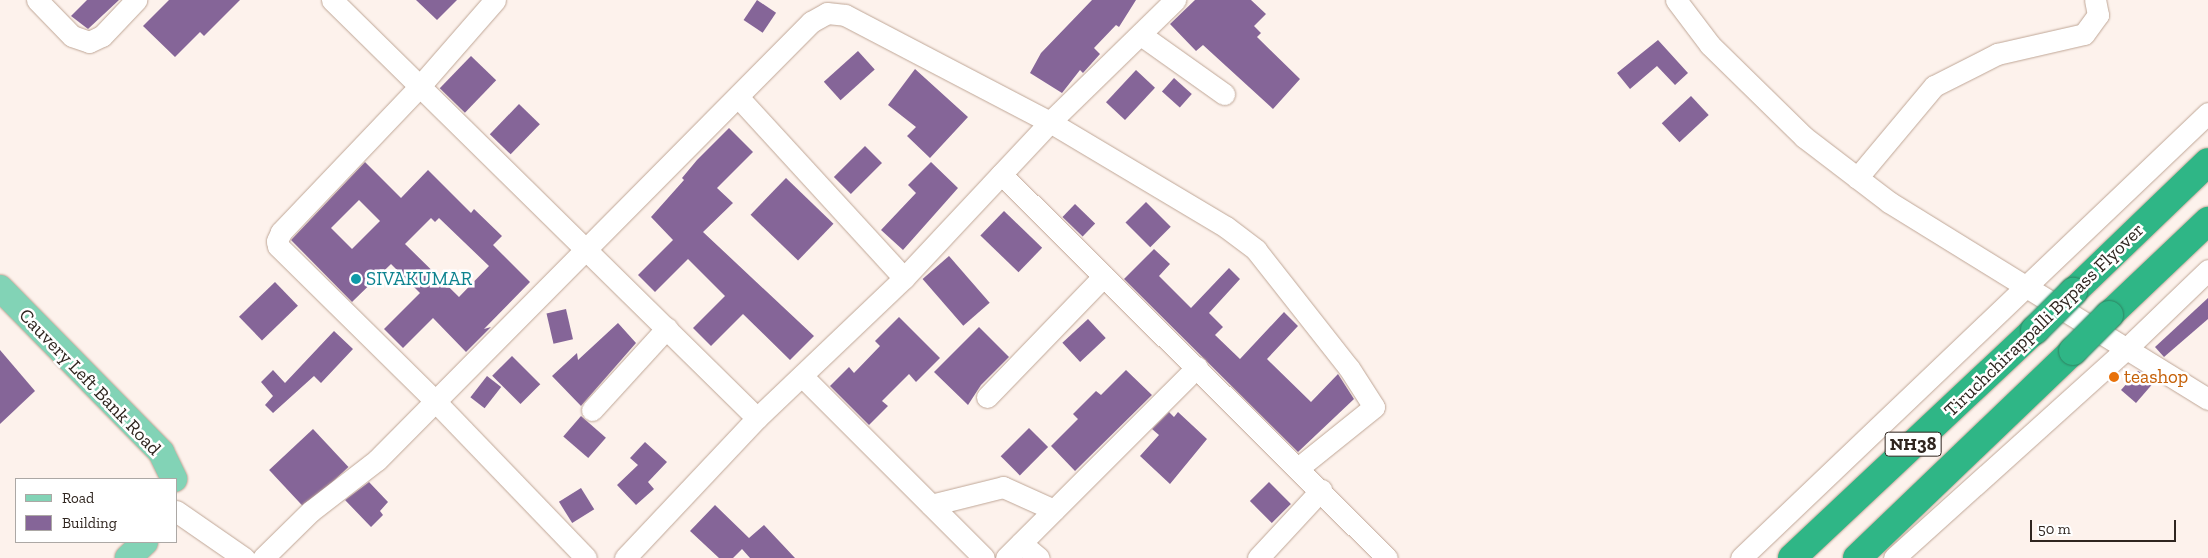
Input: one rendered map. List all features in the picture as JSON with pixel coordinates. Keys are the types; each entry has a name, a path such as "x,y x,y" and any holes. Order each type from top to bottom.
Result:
{"highway":[{"name":"Tiruchchirappalli Bypass Flyover","path":"1792,558 2035,330 2208,162"},
{"name":"NH38","path":"1857,558 2208,221"}],"main road":[{"name":"Cauvery Left Bank Road","path":"0,288 161,452 174,478"},
{"path":"128,558 144,543"}],"street":[{"path":"37,0 77,39 89,42 102,36 136,0"},
{"path":"332,0 586,247 757,418"},
{"path":"495,0 420,86 280,232 277,241 278,246 436,402 586,558"},
{"path":"625,558 757,418 904,278 1074,97 1175,0"},
{"path":"1676,0 1710,45 1804,137 1857,178 1889,202 2208,400"},
{"path":"1857,178 1934,86 1997,54 2084,34 2098,15 2095,0"},
{"path":"262,558 311,511 377,460 586,247 739,98 811,22 820,16 836,13 1050,122 1226,227 1256,250 1349,368 1374,407 1298,468"},
{"path":"1140,35 1224,94"},
{"path":"739,98 904,278"},
{"path":"1741,558 2208,113"},
{"path":"1001,174 1321,490 1387,558"},
{"path":"1894,558 2126,349 2208,270"},
{"path":"987,397 1104,276"},
{"path":"592,410 667,328"},
{"path":"1006,558 1197,367"},
{"path":"802,376 984,558"},
{"path":"931,505 1003,487 1054,510"},
{"path":"1258,558 1321,490"},
{"path":"178,512 244,558"},
{"path":"1021,543 1039,558"}],"building":[{"path":"87,0 119,0 88,29 71,16"},
{"path":"169,0 240,0 204,36 200,32 175,57 143,26"},
{"path":"416,0 457,0 437,20"},
{"path":"757,0 776,13 763,33 744,20"},
{"path":"1092,0 1136,0 1119,27 1116,25 1094,48 1100,54 1083,73 1080,70 1062,93 1030,73 1041,53"},
{"path":"1195,0 1251,0 1266,14 1254,26 1261,33 1257,37 1300,79 1273,109 1203,45 1196,51 1170,24"},
{"path":"1658,40 1688,73 1675,85 1657,66 1630,89 1617,73"},
{"path":"858,51 875,70 841,100 824,82"},
{"path":"471,56 496,80 465,113 440,88"},
{"path":"915,69 968,117 930,158 907,136 916,127 888,105"},
{"path":"1136,70 1155,88 1125,120 1106,102"},
{"path":"1174,78 1192,94 1180,107 1162,91"},
{"path":"1691,96 1709,115 1679,142 1662,123"},
{"path":"519,104 540,124 511,154 490,134"},
{"path":"729,128 753,152 717,188 733,203 703,232 814,336 790,360 743,314 711,346 693,328 725,296 688,259 655,292 638,275 673,240 651,217 684,180 682,178 697,160"},
{"path":"865,146 882,163 851,194 834,177"},
{"path":"365,162 401,198 428,170 471,213 474,209 502,236 493,245 530,282 484,329 491,327 466,352 433,318 403,348 384,329 420,293 391,264 352,302 291,240","holes":["359,200 380,221 352,249 331,228","431,218 435,222 439,218 489,266 459,297 405,244"]},
{"path":"931,162 958,188 903,250 881,230 916,193 908,185"},
{"path":"786,178 833,224 798,261 751,215"},
{"path":"1146,202 1171,227 1150,247 1125,223"},
{"path":"1075,204 1095,223 1083,236 1062,217"},
{"path":"1004,211 1042,248 1019,272 980,235"},
{"path":"1154,249 1170,264 1159,276 1191,308 1229,268 1240,279 1209,313 1223,327 1215,335 1240,359 1284,312 1298,326 1267,359 1311,402 1338,374 1354,399 1298,452 1124,279"},
{"path":"949,256 990,303 963,326 923,279"},
{"path":"275,282 298,306 262,340 239,317"},
{"path":"2208,298 2208,319 2164,357 2155,347"},
{"path":"566,309 573,339 553,344 547,313"},
{"path":"899,317 940,358 916,382 909,374 882,401 888,406 869,425 830,386 849,367 854,373 880,346 875,341"},
{"path":"1088,319 1106,338 1080,362 1062,343"},
{"path":"618,323 636,343 581,406 552,376 577,353 578,360"},
{"path":"979,327 1009,357 981,385 968,405 934,372"},
{"path":"334,331 353,349 321,383 314,376 273,413 265,405 273,396 261,382 273,370 285,383"},
{"path":"0,350 35,391 0,424"},
{"path":"512,356 540,384 520,404 492,376"},
{"path":"1126,370 1152,395 1075,471 1051,446 1078,419 1073,414 1096,391 1101,395"},
{"path":"2138,371 2155,381 2136,403 2121,390"},
{"path":"487,376 501,387 485,408 470,397"},
{"path":"1169,412 1174,417 1178,412 1207,439 1170,484 1140,456 1159,435 1152,429"},
{"path":"581,416 606,438 588,458 563,436"},
{"path":"1029,428 1048,447 1020,475 1001,456"},
{"path":"313,429 348,467 305,508 269,470"},
{"path":"645,442 667,462 648,482 654,489 636,505 617,485 638,465 630,458"},
{"path":"369,482 388,502 380,511 383,515 371,527 345,500"},
{"path":"1269,482 1291,504 1272,523 1250,501"},
{"path":"581,488 594,509 572,523 559,502"},
{"path":"715,505 749,538 764,525 795,558 750,558 742,549 733,558 719,558 690,531"}],"place":[{"name":"SIVAKUMAR","path":"356,279"},
{"name":"teashop","path":"2114,377"}]}
